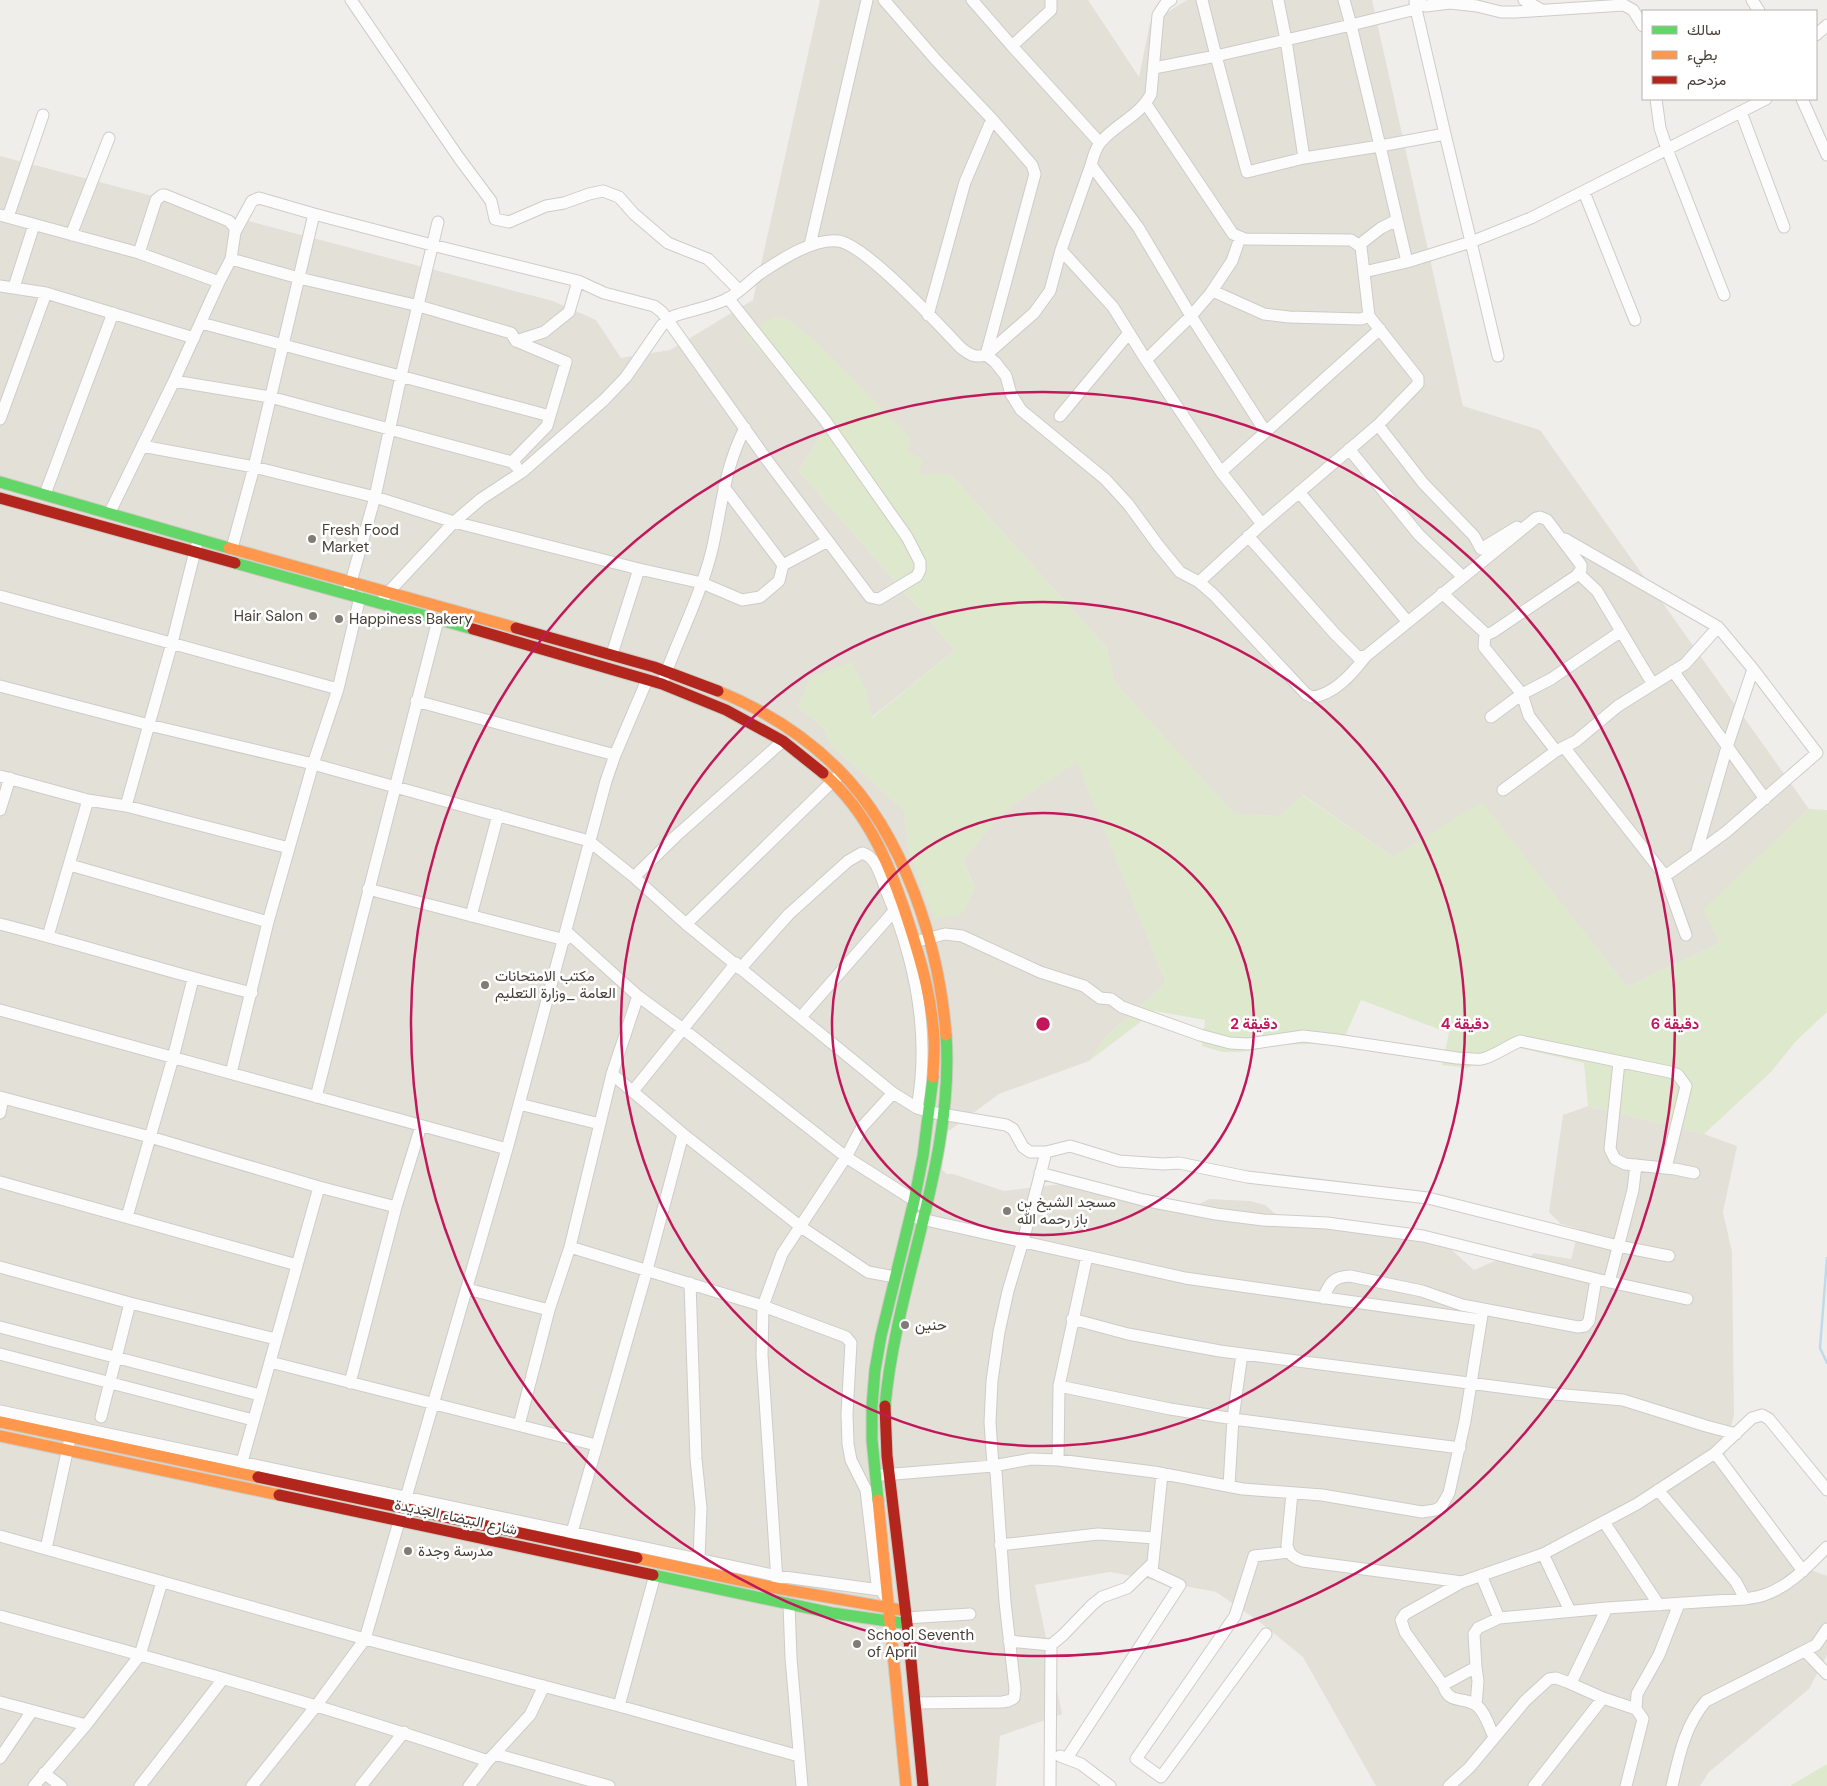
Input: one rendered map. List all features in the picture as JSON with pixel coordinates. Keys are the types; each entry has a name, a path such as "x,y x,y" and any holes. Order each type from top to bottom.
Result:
{"main road":[{"path":"2,482 232,548 349,588 360,597 662,684 726,710 783,741 833,781 859,813 877,840 896,882 899,907 916,942 928,990 934,1039 933,1088 930,1112 911,1217 881,1336 875,1370 872,1406 872,1440 906,1786"},
{"path":"0,497 194,552 349,588 388,593 612,654 666,672 733,699 769,717 804,739 842,773 859,792 888,835 902,863 916,899 929,937 941,987 946,1029 947,1063 942,1114 926,1208 889,1368 885,1404 889,1475 923,1786"},
{"path":"877,840 888,835"},
{"path":"899,907 916,899"},
{"name":"شارع البيضاء الجديدة","path":"0,1422 240,1468 570,1538 776,1588 889,1603"},
{"name":"شارع البيضاء الجديدة","path":"0,1436 832,1613 891,1622 905,1613"}],"street":[{"path":"351,0 443,134 492,201 495,219 508,222 546,206 564,203 603,191 619,197 634,214 668,243 708,259 739,290"},
{"path":"810,244 867,0"},
{"path":"884,0 936,60 992,119 1028,161 1035,174 986,355"},
{"path":"972,0 1100,143"},
{"path":"1012,46 1051,10 1051,0"},
{"path":"380,602 454,522 481,498 522,472 614,390 626,377 667,320 728,298 764,271 810,244 838,241 847,243 898,284 961,348 972,356 986,355 1034,313 1050,292 1061,250 1092,165 1093,156 1100,143 1146,104 1151,94 1159,0"},
{"path":"1158,15 1166,3 1172,0"},
{"path":"1202,0 1247,172 1304,158 1445,134"},
{"path":"1278,0 1304,158"},
{"path":"1344,0 1407,262"},
{"path":"1524,0 1542,10"},
{"path":"1154,68 1351,25 1416,3 1426,6 1450,3 1477,6 1501,12 1636,5 1642,23"},
{"path":"1416,3 1498,356"},
{"path":"1817,33 1827,25"},
{"path":"1656,100 1660,128 1667,149 1724,295"},
{"path":"1364,272 1407,262 1471,242 1530,218 1764,100"},
{"path":"1802,100 1827,155"},
{"path":"1146,104 1233,234 1240,238 1351,240 1361,247 1369,316 1418,378 1418,384 1378,425 1248,536 1199,582"},
{"path":"1741,112 1784,227"},
{"path":"43,115 4,216 139,253 219,282"},
{"path":"928,315 965,182 992,119"},
{"path":"71,235 109,138"},
{"path":"1092,165 1138,227 1191,316 1265,431"},
{"path":"1584,192 1636,320"},
{"path":"139,253 156,200 162,195 229,221 236,232"},
{"path":"110,512 231,259 236,232 252,201 256,198 432,245 578,281 604,293 654,306 662,312 870,597 875,600 879,599 917,576 920,570 920,562 907,537 830,427 728,298"},
{"path":"232,548 284,345 314,214"},
{"path":"1359,245 1381,228 1397,220"},
{"path":"349,588 375,497 401,376 438,222"},
{"path":"14,287 34,225"},
{"path":"1146,360 1191,316 1210,294 1232,261 1240,238"},
{"path":"1061,250 1113,306 1146,360 1221,472 1262,524"},
{"path":"231,259 299,278 419,306 511,333 516,341 566,362 547,426 512,462"},
{"path":"516,341 544,332 569,312 578,281"},
{"path":"0,286 46,293 194,338"},
{"path":"1210,294 1215,292 1264,314 1361,319 1369,316"},
{"path":"0,419 46,293"},
{"path":"45,494 113,314"},
{"path":"201,323 550,416"},
{"path":"1221,472 1380,329"},
{"path":"1060,416 1130,333"},
{"path":"986,355 1006,376 1011,394 1021,410 1052,438 1105,479 1128,504 1180,572 1199,582 1214,595 1296,684 1312,697 1328,693 1358,666 1366,656 1407,621 1533,520"},
{"path":"174,381 270,397 512,462 522,472"},
{"path":"1378,425 1422,484 1474,536 1481,548 1502,535 1540,517 1547,520 1581,565 1579,574 1488,634 1442,593"},
{"path":"662,684 702,583 712,550 724,487 737,443 745,428"},
{"path":"142,446 254,467 375,497 454,522 702,583 742,600 760,597 779,581 784,565 828,541"},
{"path":"1349,449 1419,535 1462,576"},
{"path":"0,497 2,482"},
{"path":"724,487 784,565"},
{"path":"1299,492 1407,621"},
{"path":"1248,536 1349,649 1358,658 1366,656"},
{"path":"1559,536 1718,627 1753,669 1817,753 1726,832 1665,876"},
{"path":"126,806 172,643 198,538"},
{"path":"612,654 639,569"},
{"path":"1579,574 1597,591 1652,684"},
{"path":"0,596 338,689"},
{"path":"231,1073 268,922 312,764 338,689 360,597"},
{"path":"316,1097 438,620"},
{"path":"1503,790 1560,749 1576,741 1618,706 1685,664 1718,627"},
{"path":"1491,717 1522,694 1551,679 1620,632"},
{"path":"1485,633 1484,646 1522,694 1529,716 1560,749 1665,876 1686,935"},
{"path":"1696,854 1727,747 1753,669"},
{"path":"1673,671 1765,799"},
{"path":"252,1786 316,1706 365,1639 507,1149 566,936 589,841 616,755 647,680"},
{"path":"0,686 149,725 312,764 589,841 634,877 686,924 893,1093 917,1108 930,1112 1006,1125 1013,1129 1023,1147 1030,1152 1046,1152 1070,1146 1119,1161 1163,1164 1179,1163 1247,1177 1428,1198 1618,1246 1669,1256"},
{"path":"416,701 616,755"},
{"path":"634,877 676,836 783,741"},
{"path":"686,924 842,773"},
{"path":"0,810 5,777 88,800 126,806 289,848"},
{"path":"48,936 88,800"},
{"path":"471,916 498,815"},
{"path":"634,1092 683,1029 738,966 789,914 848,861 862,853 869,856 876,864 899,907 912,965 920,1006 922,1049 917,1108"},
{"path":"70,865 268,922"},
{"path":"368,889 471,916 566,936 638,996 846,1157 926,1208"},
{"path":"801,1017 899,907"},
{"path":"0,924 48,936 193,979 252,993"},
{"path":"916,942 945,934 962,936 1040,972 1084,986 1100,998 1111,999 1122,1007 1200,1035 1230,1043 1248,1044 1303,1036 1457,1058 1482,1059 1507,1045 1520,1041 1670,1072 1678,1075 1686,1086 1666,1168"},
{"path":"127,1217 173,1058 193,979"},
{"path":"519,1425 549,1310 570,1247 612,1074 638,996"},
{"path":"0,1010 507,1149"},
{"path":"1619,1062 1610,1149 1615,1159 1625,1164 1694,1173"},
{"path":"612,1074 682,1134 801,1227 868,1272 896,1277"},
{"path":"775,1600 777,1576 762,1355 763,1306 782,1254 846,1157 862,1127 893,1093"},
{"path":"0,1114 2,1097 396,1207"},
{"path":"519,1104 600,1124"},
{"path":"350,1382 396,1207 421,1126"},
{"path":"565,1555 648,1270 682,1134"},
{"path":"915,1703 1008,1701 1014,1698 1015,1689 1000,1545 996,1472 993,1466 990,1422 992,1381 999,1332 1008,1291 1046,1152"},
{"path":"1608,1282 1633,1190 1636,1165"},
{"path":"1040,1173 1143,1200 1216,1214 1263,1220 1326,1223 1422,1236 1608,1282 1687,1299"},
{"path":"0,1182 297,1265"},
{"path":"0,1410 240,1468 319,1187"},
{"path":"911,1217 1185,1278 1323,1298 1482,1314 1578,1328 1585,1326 1589,1321 1596,1279"},
{"path":"570,1247 763,1306 846,1337 851,1343 847,1414 848,1444 851,1460 866,1490 876,1578 880,1590 889,1603 905,1613 970,1614"},
{"path":"1058,1460 1058,1386 1086,1256"},
{"path":"0,1267 130,1303 276,1338"},
{"path":"1323,1298 1332,1281 1339,1276 1350,1276 1422,1291 1482,1314"},
{"path":"690,1283 696,1459 701,1508 699,1559"},
{"path":"467,1289 549,1310"},
{"path":"101,1417 111,1384 130,1303"},
{"path":"876,1475 993,1466 1031,1459 1058,1460 1162,1474 1229,1486 1322,1495 1422,1512 1435,1510 1441,1507 1450,1493 1472,1384 1482,1314"},
{"path":"1072,1319 1128,1334 1242,1354 1554,1394 1623,1400 1736,1434"},
{"path":"0,1326 260,1395"},
{"path":"0,1354 253,1420"},
{"path":"1229,1486 1232,1418 1242,1354"},
{"path":"270,1362 596,1445"},
{"path":"1058,1386 1170,1409 1460,1448"},
{"path":"1494,1737 1481,1710 1476,1705 1450,1697 1445,1692 1443,1685 1405,1632 1401,1620 1405,1614 1462,1582 1543,1554 1637,1504 1715,1453 1752,1418 1762,1416 1769,1419 1827,1490"},
{"path":"46,1549 70,1436"},
{"path":"1715,1453 1803,1571"},
{"path":"1067,1758 1180,1585 1152,1572 1162,1474"},
{"path":"1658,1490 1736,1582 1745,1600"},
{"path":"1292,1493 1287,1546 1294,1558 1303,1561 1462,1582"},
{"path":"1604,1522 1659,1605"},
{"path":"1000,1545 1098,1534 1155,1538"},
{"path":"0,1536 365,1639 799,1756"},
{"path":"570,1538 699,1559 777,1576 880,1590"},
{"path":"1476,1705 1478,1681 1474,1634 1478,1628 1499,1618 1607,1608 1745,1600 1765,1595 1780,1588 1803,1571 1827,1547"},
{"path":"1266,1634 1161,1777 1136,1759 1234,1616 1254,1556 1289,1552"},
{"path":"1543,1554 1570,1611"},
{"path":"1009,1641 1051,1645 1092,1605 1102,1597 1127,1588 1153,1563"},
{"path":"619,1706 655,1574"},
{"path":"1481,1575 1499,1618"},
{"path":"34,1786 86,1725 140,1655 162,1582"},
{"path":"790,1604 791,1658 802,1786"},
{"path":"1636,1709 1637,1694 1659,1655 1679,1604"},
{"path":"1570,1683 1607,1608"},
{"path":"0,1616 491,1758 609,1786"},
{"path":"1672,1786 1678,1758 1688,1729 1697,1712 1706,1701 1816,1645 1827,1629"},
{"path":"1050,1786 1052,1752 1051,1645"},
{"path":"1805,1651 1827,1674"},
{"path":"1443,1685 1476,1667"},
{"path":"1449,1786 1469,1768 1525,1700 1549,1679 1556,1678 1603,1698 1636,1709 1643,1719 1626,1786"},
{"path":"140,1786 222,1679"},
{"path":"468,1786 530,1715 544,1686"},
{"path":"1534,1786 1603,1698"},
{"path":"0,1702 86,1725"},
{"path":"0,1758 32,1711"},
{"path":"361,1786 404,1732"},
{"path":"1052,1752 1081,1764 1110,1786"},
{"path":"44,1773 62,1786"}],"shaded area":[{"path":"820,0 1088,0 1139,77 1150,23 1187,0 1372,0 1463,406 1540,430 1809,809 1704,909 1720,943 1627,987 1482,803 1393,857 1303,795 1280,816 1235,815 1115,683 1106,647 950,474 918,474 908,451 793,323 783,318 771,319 827,425 799,471 955,650 871,718 866,690 823,673 811,677 798,707 824,728 831,745 904,810 909,853 975,888 963,859 998,818 1018,801 1077,761 1166,983 1107,1036 1089,1061 999,1094 946,1133 942,1170 947,1174 953,1174 1004,1191 1071,1183 1197,1205 1209,1199 1250,1201 1265,1205 1278,1216 1433,1233 1474,1270 1499,1259 1526,1261 1534,1253 1571,1259 1579,1229 1561,1224 1549,1212 1563,1115 1588,1106 1704,1134 1737,1146 1723,1212 1732,1252 1734,1415 1722,1466 1803,1567 1827,1576 1827,1655 1809,1689 1709,1772 1700,1786 1376,1786 1303,1657 1261,1623 1216,1592 1110,1572 1035,1585 1062,1714 1000,1736 996,1786 0,1786 0,156 553,301 596,320 621,358 670,350 753,300"}],"green space":[{"path":"783,318 793,323 816,342 911,438 908,451 923,460 919,474 950,474 1106,647 1115,683 1235,814 1280,816 1302,795 1393,857 1482,802 1627,987 1720,943 1703,909 1809,809 1827,810 1827,1012 1796,1041 1771,1072 1704,1134 1588,1106 1584,1063 1503,1044 1478,1063 1467,1068 1442,1065 1449,1033 1361,1000 1342,1043 1279,1045 1241,1052 1222,1052 1202,1046 1205,1020 1155,1011 1089,1061 1107,1036 1166,983 1077,762 1018,801 998,818 963,859 975,888 962,914 934,919 909,853 904,810 831,745 824,728 798,707 811,677 852,662 866,690 872,718 955,650 799,471 827,425 743,333 771,319"},
{"path":"1827,1764 1827,1786 1790,1786"}],"waterway":[{"path":"1827,1258 1820,1348 1827,1363"}],"traffic: fast":[{"path":"0,482 229,548"},
{"path":"235,563 473,629"},
{"path":"885,1406 900,1313 934,1175 942,1128 946,1082 946,1035"},
{"path":"878,1500 872,1440 875,1370 881,1336 923,1156 933,1077"},
{"path":"653,1575 832,1613 902,1623"}],"traffic: slow":[{"path":"229,548 516,628"},
{"path":"718,691 751,706 782,724 811,745 838,769 861,796 882,826 899,858 926,928 942,1000 946,1035"},
{"path":"823,773 854,806 866,824 887,864 903,906 919,955 929,996 934,1039 933,1077"},
{"path":"0,1422 258,1477"},
{"path":"0,1436 279,1495"},
{"path":"878,1500 906,1786"},
{"path":"637,1558 776,1588 901,1610"}],"traffic: jam":[{"path":"0,498 235,563"},
{"path":"516,628 654,667 718,691"},
{"path":"473,629 662,684 726,710 783,741 823,773"},
{"path":"885,1406 887,1456 909,1640 923,1786"},
{"path":"258,1477 637,1558"},
{"path":"279,1495 653,1575"}],"place":[{"name":"Fresh Food Market","path":"312,539"},
{"name":"Hair Salon","path":"313,616"},
{"name":"Happiness Bakery","path":"339,619"},
{"name":"مكتب الامتحانات العامة _وزارة التعليم","path":"485,985"},
{"name":"مسجد الشيخ بن باز رحمه الله","path":"1007,1211"},
{"name":"حنين","path":"905,1325"},
{"name":"مدرسة وجدة","path":"408,1551"},
{"name":"School Seventh of April","path":"857,1644"}]}
